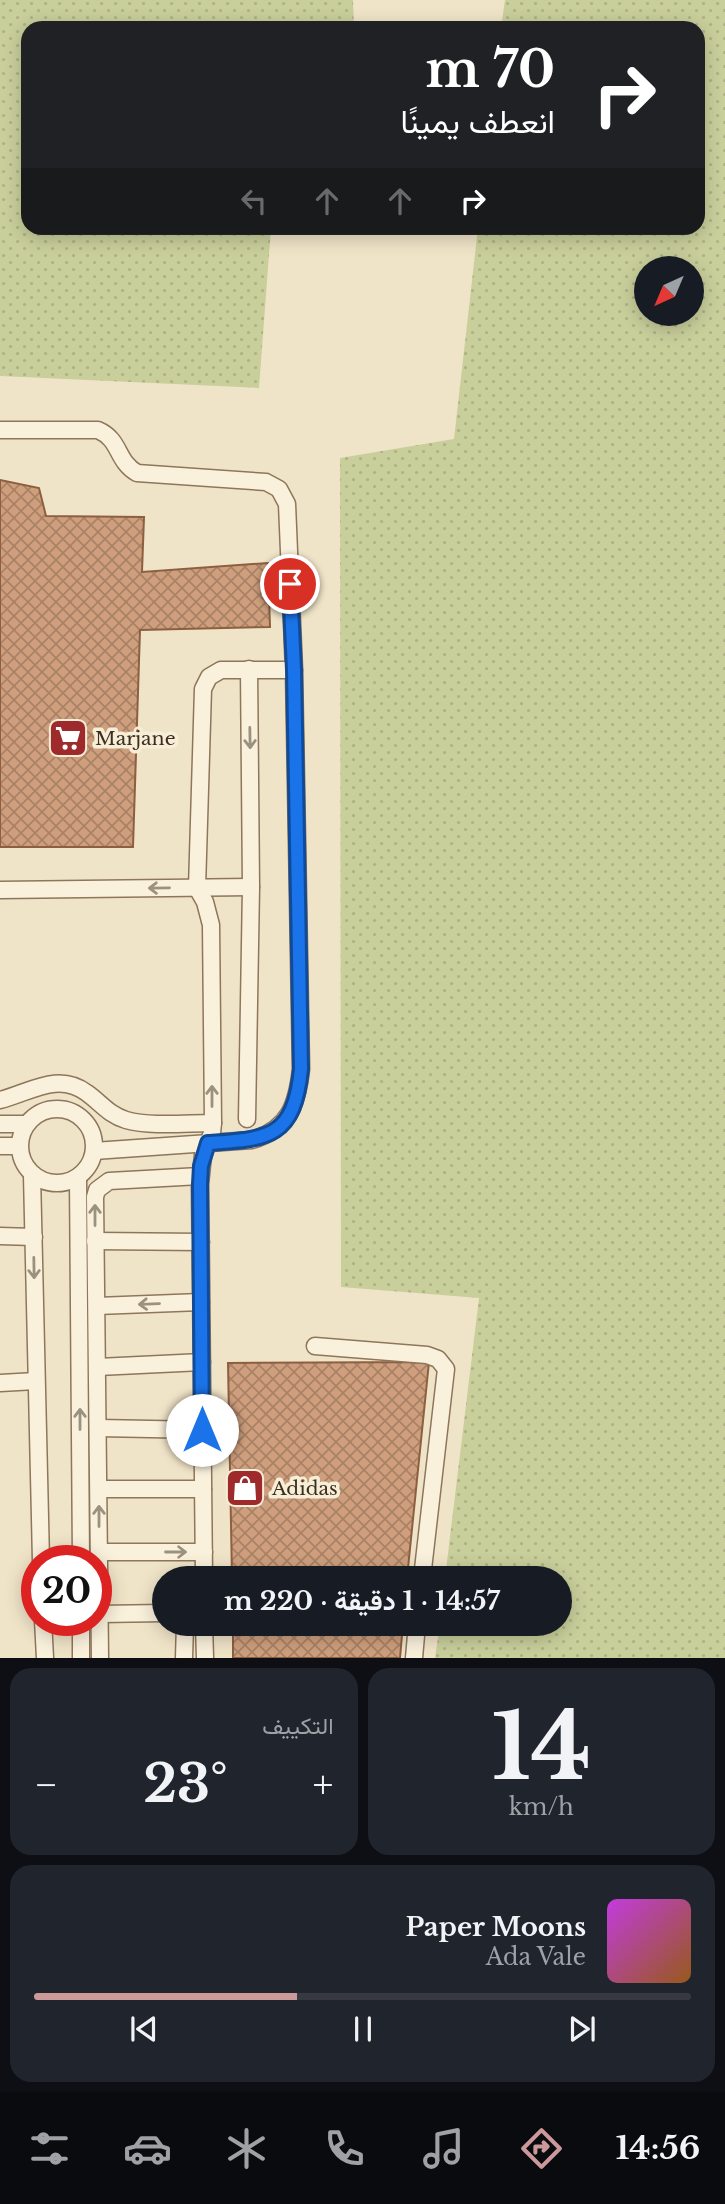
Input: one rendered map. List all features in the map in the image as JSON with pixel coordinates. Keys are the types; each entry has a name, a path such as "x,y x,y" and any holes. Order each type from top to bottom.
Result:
{"lane":[{"path":"0,430 98,430 111,437 124,463 137,472 266,482 279,489 287,505 294,670 301,1069 299,1091 290,1112 278,1129 252,1140 94,1151"},
{"path":"204,1566 200,1176 213,1123 211,925 205,902 197,888 205,683 214,672 249,669 294,670"},
{"path":"247,1119 251,887 249,669"},
{"path":"0,890 251,887"},
{"path":"0,1100 36,1086 63,1084 87,1093 112,1115 129,1121 213,1123"},
{"path":"55,1109 71,1111 84,1121 93,1134 94,1151 89,1166 78,1178 63,1184 47,1183 32,1175 22,1162 19,1146 21,1134 27,1124 39,1113 55,1109"},
{"path":"0,1124 27,1124"},
{"path":"0,1146 19,1146"},
{"path":"32,1175 41,1545"},
{"path":"99,1545 95,1197 102,1184 109,1181 200,1176"},
{"path":"78,1178 81,1545"},
{"path":"0,1236 34,1237"},
{"path":"96,1241 201,1242"},
{"path":"97,1306 201,1302"},
{"path":"315,1346 427,1355 438,1359 446,1369 423,1566"},
{"path":"98,1367 202,1362"},
{"path":"0,1383 36,1381"},
{"path":"99,1428 202,1430"},
{"path":"99,1489 203,1489"},
{"path":"112,1552 204,1552"},
{"path":"112,1614 152,1613"},
{"path":"44,1636 45,1658"},
{"path":"81,1636 81,1658"},
{"path":"100,1636 100,1658"},
{"path":"184,1658 185,1636"},
{"path":"204,1636 205,1658"},
{"path":"414,1658 416,1636"}],"green space":[{"path":"0,0 353,0 354,21 21,21 21,235 270,235 259,388 0,376"},
{"path":"505,0 725,0 725,1658 435,1658 438,1636 572,1636 572,1566 446,1566 479,1298 341,1287 340,458 454,439 477,235 705,235 705,21 502,21"}],"building":[{"name":"Marjane","path":"0,480 39,488 46,516 144,517 142,572 268,563 270,627 140,630 133,847 0,847"},
{"path":"429,1362 408,1566 232,1566 228,1363"},
{"path":"233,1636 402,1636 400,1658 233,1658"}],"place":[{"name":"Marjane","path":"68,738"},
{"name":"Adidas","path":"245,1488"}],"route":[{"path":"202,1430 200,1184 203,1155 208,1143 252,1140 278,1129 290,1112 299,1091 301,1069 294,670 290,584"}]}
